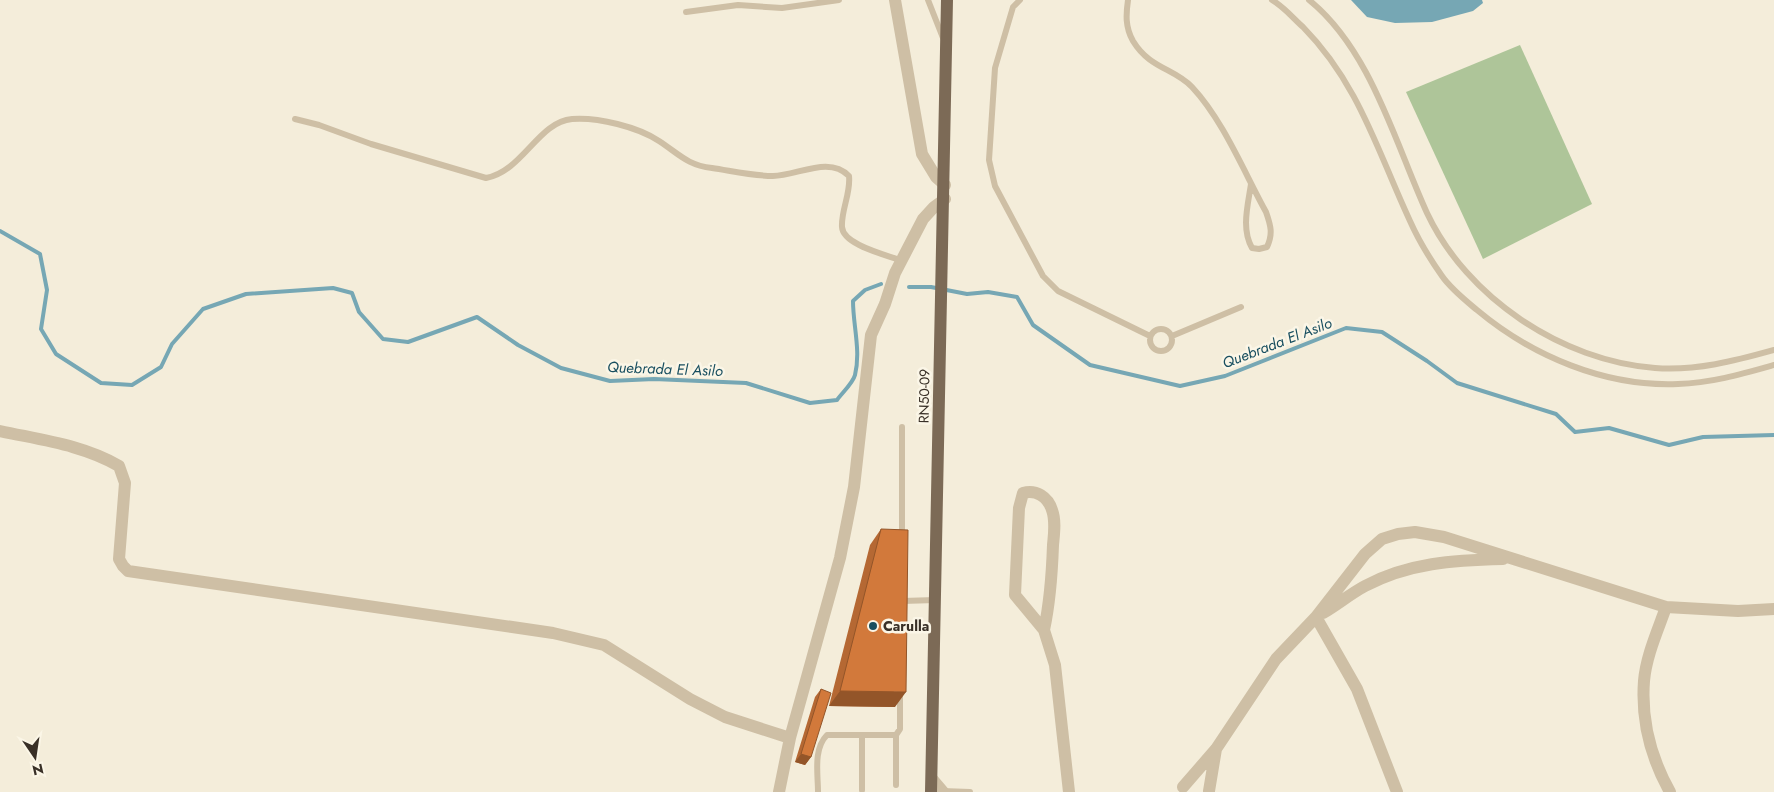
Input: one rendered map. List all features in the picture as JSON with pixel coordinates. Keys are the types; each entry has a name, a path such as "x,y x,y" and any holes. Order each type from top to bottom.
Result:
{"main road":[{"name":"RN50-09","path":"937,789 936,600 948,0"}],"street":[{"path":"895,0 922,154 936,177 945,185"},
{"path":"780,792 790,738 840,558 854,487 867,387 871,335 902,260 923,219 945,199"},
{"path":"0,431 74,447 103,456 119,466 125,483 120,559 122,566 128,571 553,633 604,645 725,717 790,738"},
{"path":"1044,630 1050,596 1054,520 1049,502 1038,493 1028,492 1023,493 1019,508 1016,595 1044,630 1055,666 1069,792"},
{"path":"1180,790 1216,749 1276,659 1316,617 1365,554 1382,539 1398,534 1415,532 1444,537 1666,607 1738,611 1774,609"},
{"path":"1316,617 1364,587 1386,576 1410,568 1450,560 1513,559"},
{"path":"1666,607 1652,647 1644,681 1646,728 1652,754 1670,792"},
{"path":"1316,617 1357,689 1397,792"},
{"path":"1180,790 1194,785 1209,791 1216,749"}],"lane":[{"path":"686,12 738,5 782,8 839,0"},
{"path":"928,0 946,46"},
{"path":"1020,0 1013,7 995,68 989,160 994,186 1043,276 1053,286 1066,295 1150,336"},
{"path":"1128,0 1126,19 1132,39 1145,57 1191,85 1218,123 1251,184 1271,227 1271,237 1267,247 1258,250 1252,248 1248,240 1246,226 1251,184"},
{"path":"1272,0 1281,5 1322,47 1356,98 1410,222 1442,277 1466,302 1490,321 1524,343 1558,361 1595,374 1627,380 1658,384 1700,382 1730,378 1774,366"},
{"path":"1309,0 1342,36 1372,82 1428,215 1458,263 1504,308 1533,328 1562,342 1606,360 1631,365 1656,368 1691,368 1722,364 1774,350"},
{"path":"294,120 319,124 370,144 486,178 498,176 508,170 550,129 570,119 633,128 661,142 684,160 699,166 774,176 824,167 835,167 849,176 850,184 842,227 845,236 852,242 902,260"},
{"path":"1172,336 1241,307"},
{"path":"1160,328 1168,330 1172,336 1172,343 1162,351 1151,345 1150,336 1160,328"},
{"path":"902,427 902,543"},
{"path":"901,611 902,591"},
{"path":"902,601 936,600"},
{"path":"896,785 896,735 900,729 900,690"},
{"path":"818,792 818,748 821,741 827,735 896,735"},
{"path":"862,736 862,790"},
{"path":"937,789 970,792"}],"green space":[{"path":"1520,45 1592,204 1483,259 1406,92"}],"water":[{"path":"1351,0 1482,0 1483,3 1473,11 1432,22 1395,23 1367,17"}],"building":[{"name":"Carulla","path":"881,529 908,530 906,692 840,691"},
{"path":"821,689 831,693 811,757 801,754"}],"waterway":[{"name":"Quebrada El Asilo","path":"0,231 40,254 47,290 41,329 56,354 101,383 132,385 161,367 172,344 203,309 246,294 333,288 352,293 359,312 383,339 408,342 477,317 518,345 561,368 610,381 654,379 746,383 810,403 837,400 852,381 857,366 853,301 865,290 881,284"},
{"name":"Quebrada El Asilo","path":"909,287 931,287 967,294 988,292 1017,297 1033,325 1090,365 1180,386 1225,376 1346,328 1382,332 1457,383 1556,414 1575,432 1609,428 1669,445 1703,437 1774,435"}],"place":[{"name":"Carulla","path":"873,626"}]}
